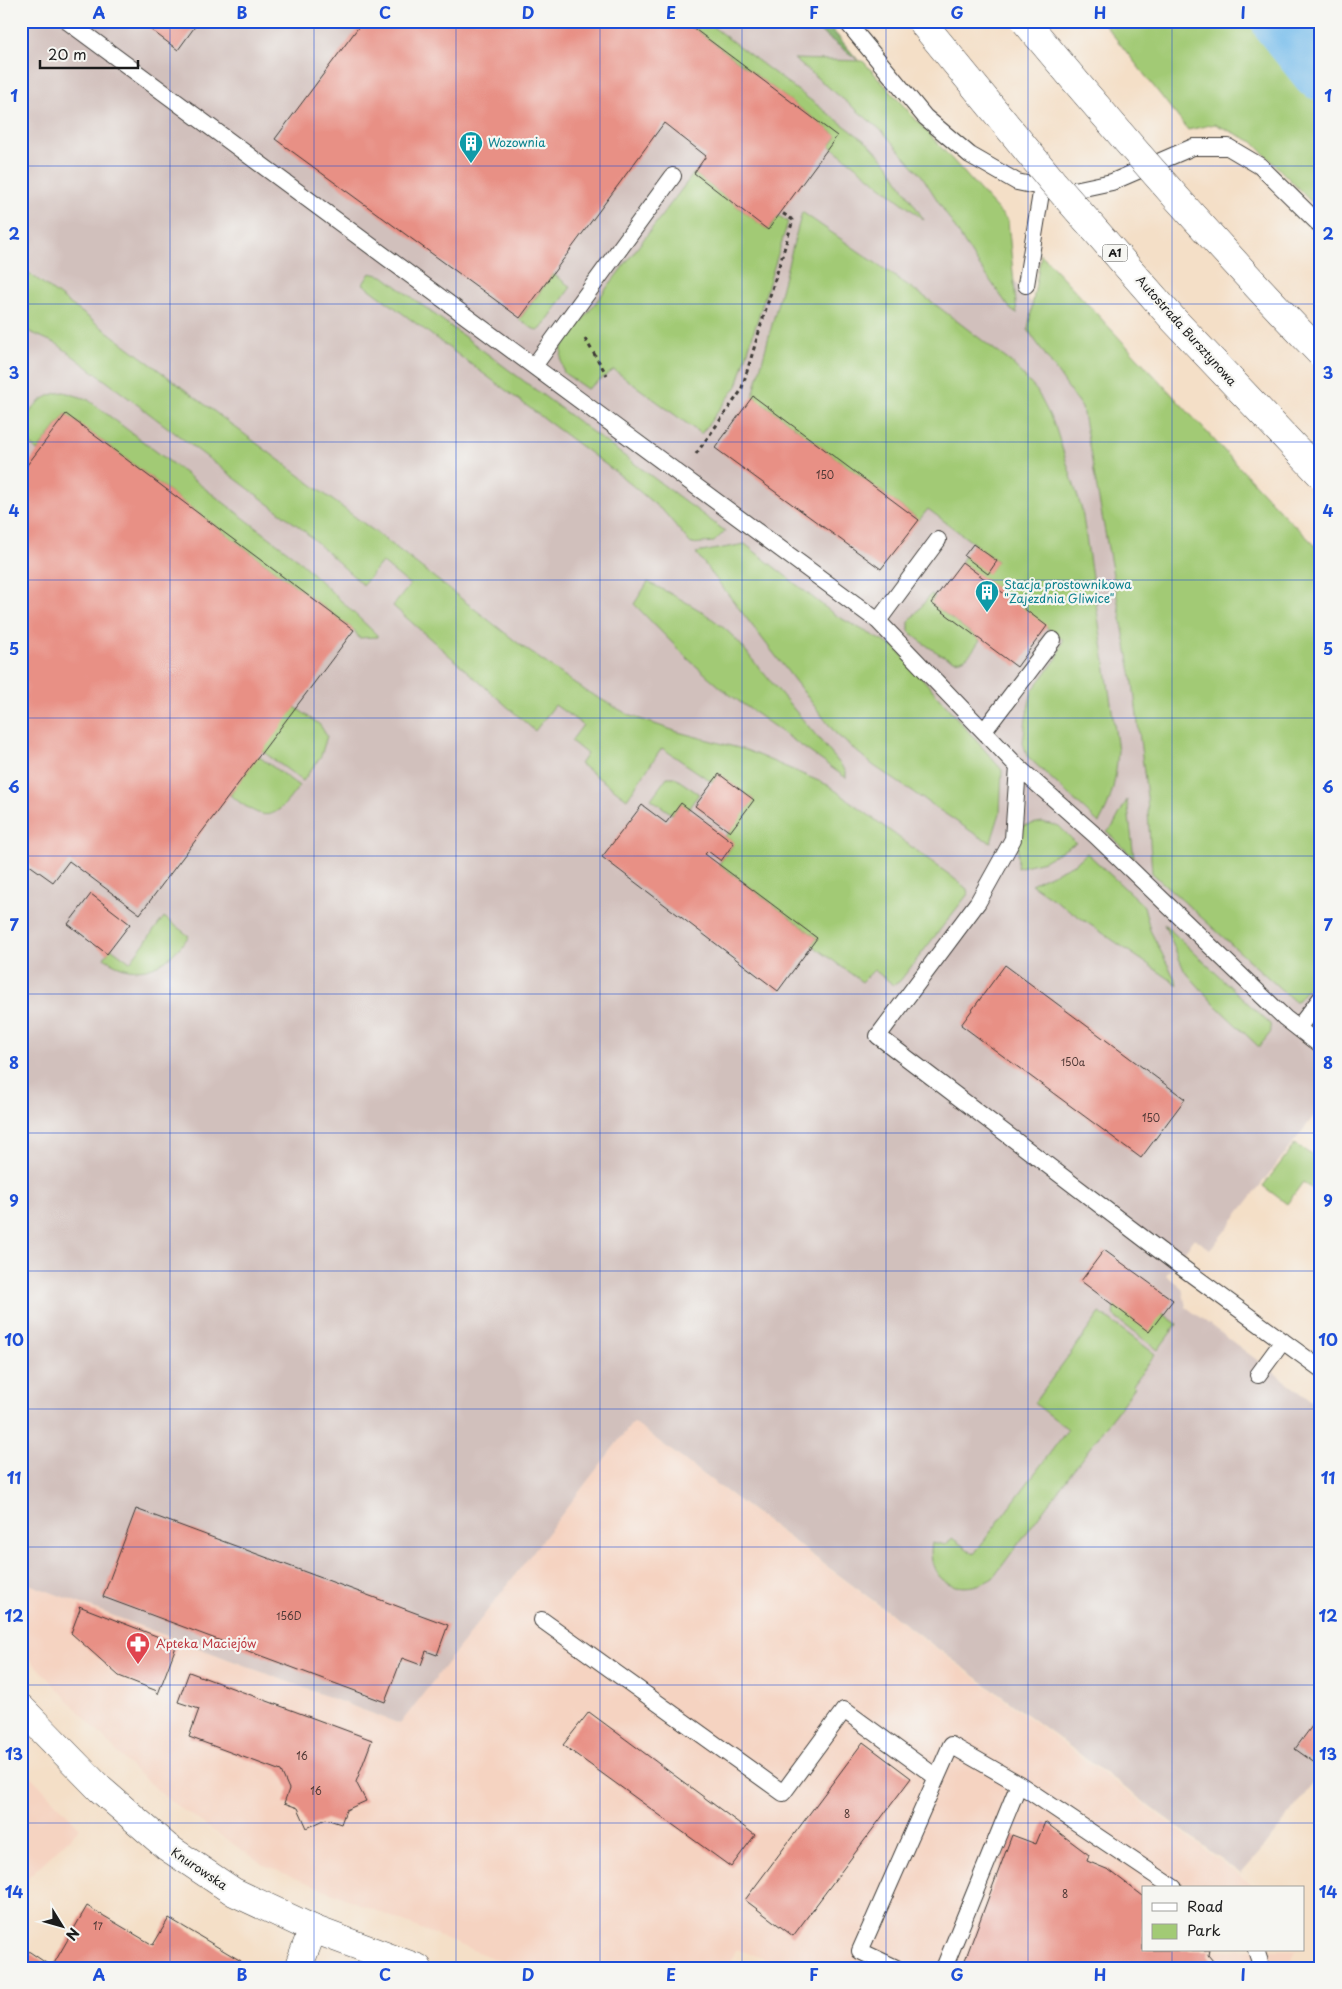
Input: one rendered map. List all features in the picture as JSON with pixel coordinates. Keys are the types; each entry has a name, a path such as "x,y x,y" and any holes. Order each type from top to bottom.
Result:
{"main road":[{"name":"Autostrada Bursztynowa","path":"921,21 1053,182 1167,312 1321,475"},
{"path":"1025,21 1099,111 1228,257 1321,354"},
{"name":"Knurowska","path":"21,1708 100,1789 167,1847 234,1892 313,1929 418,1968"},
{"path":"298,1968 313,1929"}],"lane":[{"path":"67,21 878,621 1018,767 1096,836 1298,1028 1321,1046"},
{"path":"846,21 925,117 970,155 1017,182 1065,192 1112,182 1193,147 1228,147 1260,166 1321,226"},
{"path":"534,366 673,176"},
{"path":"1026,285 1042,187"},
{"path":"878,621 938,540"},
{"path":"984,731 1053,640"},
{"path":"1018,767 1013,839 978,902 878,1036 1176,1263 1321,1369"},
{"path":"1298,1028 1321,998"},
{"path":"1258,1375 1283,1341"},
{"path":"542,1620 783,1793 844,1710 936,1777"},
{"path":"896,1968 860,1951 951,1746 1019,1784 1171,1886"},
{"path":"944,1968 1019,1784"},
{"path":"1257,1952 1262,1968"}],"path":[{"path":"681,475 741,391 793,220 782,213"},
{"path":"582,335 607,375"}],"shaded area":[{"path":"21,21 806,21 858,60 927,153 919,159 1042,316 1321,860 1321,1107 1210,1250 1195,1238 1166,1275 1182,1288 1186,1307 1321,1408 1321,1773 1266,1845 1241,1874 633,1422 400,1724 21,1581"},
{"path":"633,1422 1253,1886 1142,1886 1142,1952 1295,1952 1289,1968 792,1968 736,1949 729,1968 517,1968 264,1865 170,1801 131,1767 21,1650 21,1581 399,1724"},
{"path":"21,1766 80,1828 21,1884"}],"green space":[{"path":"684,21 705,21 869,144 888,164 924,220 830,146 837,136"},
{"path":"806,21 825,21 858,60"},
{"path":"1102,21 1321,21 1321,212 1253,142 1215,124 1188,130"},
{"path":"794,59 863,61 1008,221 1017,314 1011,310 974,258 922,176 882,131"},
{"path":"694,173 768,230 779,216 788,222 737,386 701,434 614,370 587,389 564,373 561,362 562,347"},
{"path":"802,212 932,302 1012,363 1037,391 1055,426 1082,510 1118,750 1113,788 1108,805 1099,823 1027,756 1023,743 1032,691 1057,658 1063,640 962,562 964,556 988,573 997,561 928,509 919,520 753,396"},
{"path":"1041,254 1284,515 1321,551 1321,972 1297,1001 1294,1001 1152,873 1147,797 1133,683 1082,408 1028,330"},
{"path":"21,267 394,546 523,647 586,691 631,716 678,732 746,750 828,785 951,876 967,889 968,894 900,981 894,985 874,970 862,982 812,945 817,938 719,864 734,843 725,837 754,800 719,774 712,782 662,748 627,799 580,764 587,754 571,741 583,725 555,705 535,731 393,606 410,585 382,562 363,585 302,529 57,344 21,328"},
{"path":"370,273 383,276 725,531 714,542 691,544 665,513 621,476 363,284"},
{"path":"553,274 571,287 541,329 537,331 519,320"},
{"path":"64,392 87,399 294,556 377,637 359,638 354,630 66,414 37,451 29,442 26,432 29,414 43,399 53,394"},
{"path":"745,544 835,615 896,648 1002,770 1000,813 991,842 978,836 874,766 836,734 696,553"},
{"path":"648,582 691,605 730,633 846,771 846,778 726,692 688,659 634,604"},
{"path":"931,594 935,597 931,603 980,640 972,652 964,659 956,660 942,655 909,631 909,622"},
{"path":"295,707 320,725 327,736 321,756 303,781 262,751"},
{"path":"258,756 299,786 282,807 268,814 260,814 252,810 230,795"},
{"path":"667,777 674,777 699,794 688,809 681,803 672,814 651,799"},
{"path":"1127,800 1134,858 1107,832 1113,826"},
{"path":"1042,822 1059,826 1076,843 1044,861 1017,868 1018,841 1022,826"},
{"path":"1087,853 1144,906 1150,930 1178,985 1031,884 1076,863"},
{"path":"164,917 189,936 171,956 161,963 151,968 140,970 117,965 104,958 111,948 130,962"},
{"path":"1164,924 1270,1024 1271,1032 1259,1047 1215,1005 1184,970"},
{"path":"1295,1144 1321,1161 1321,1195 1303,1182 1287,1204 1263,1186"},
{"path":"1115,1304 1158,1310 1177,1324 1158,1350 1117,1319 1113,1314"},
{"path":"1100,1313 1155,1354 1133,1385 1135,1387 993,1578 969,1587 948,1583 940,1577 934,1568 931,1556 932,1542 946,1545 952,1538 974,1554 1068,1429 1034,1403"}],"building":[{"path":"139,21 199,21 178,50"},
{"name":"Wozownia","path":"363,21 684,21 837,136 768,230 694,173 706,156 664,123 520,318 275,139"},
{"path":"753,396 919,520 881,569 715,448"},
{"path":"66,414 354,630 140,914 69,861 53,882 21,859 21,473"},
{"path":"973,544 997,561 988,574 964,556"},
{"name":"Stacja prostownikowa \"Zajezdnia Gliwice\"","path":"962,562 1047,626 1017,667 931,603"},
{"path":"719,774 754,800 730,832 695,806"},
{"path":"681,803 734,843 721,861 708,851 705,854 817,938 778,991 602,857 642,805 666,823"},
{"path":"91,894 130,924 107,954 68,924"},
{"path":"1005,965 1185,1099 1141,1158 961,1025"},
{"path":"1104,1250 1173,1300 1149,1332 1081,1281"},
{"path":"136,1509 448,1625 437,1655 426,1651 421,1665 402,1658 385,1702 103,1597"},
{"path":"79,1606 177,1644 158,1694 156,1693 157,1691 119,1676 71,1633 80,1609"},
{"path":"189,1672 372,1740 356,1782 366,1801 346,1810 341,1824 326,1819 307,1828 298,1808 284,1803 289,1789 281,1771 189,1737 199,1709 178,1702"},
{"path":"589,1712 755,1835 731,1867 563,1745"},
{"path":"1321,1714 1321,1763 1319,1766 1295,1749"},
{"path":"863,1742 911,1778 793,1936 745,1900"},
{"path":"1045,1822 1089,1855 1087,1861 1109,1870 1142,1895 1142,1952 1209,1952 1208,1955 1213,1961 1213,1968 962,1968 1012,1835 1036,1844"},
{"path":"87,1906 153,1945 169,1918 241,1961 238,1968 21,1968 21,1946 52,1967"}],"waterway":[{"path":"1281,21 1321,71"}],"tram line":[{"path":"1319,1968 1321,1963"}],"place":[{"name":"Wozownia","path":"471,164"},
{"name":"Stacja prostownikowa \"Zajezdnia Gliwice\"","path":"987,613"},
{"name":"Apteka Maciejów","path":"138,1665"}]}
